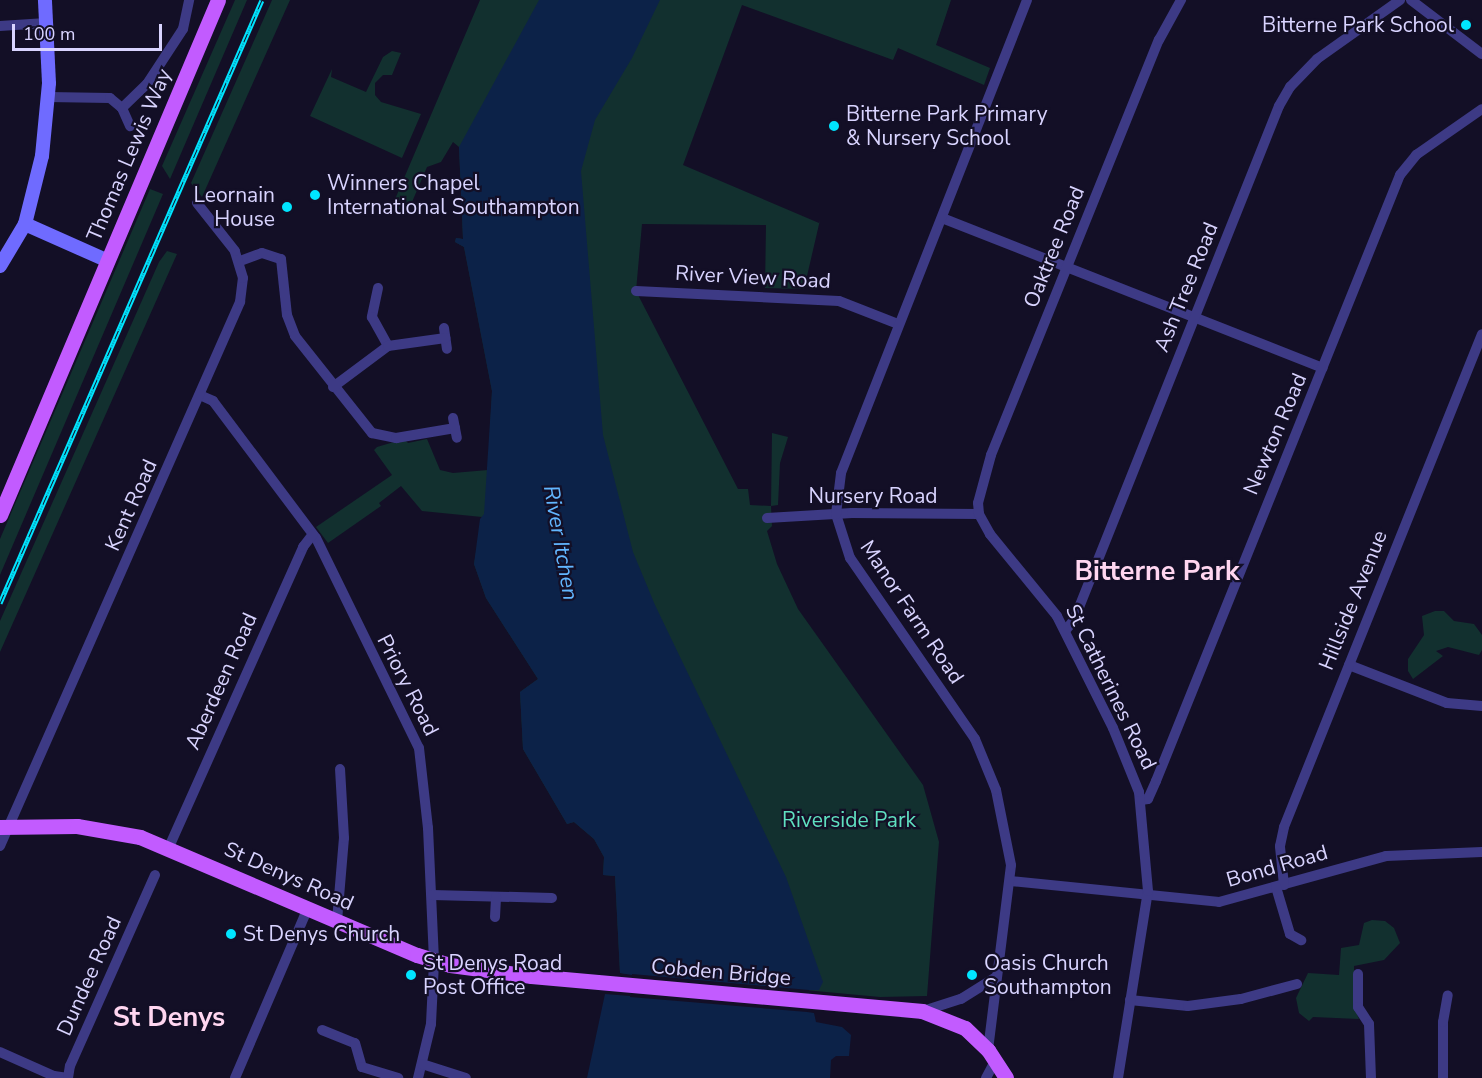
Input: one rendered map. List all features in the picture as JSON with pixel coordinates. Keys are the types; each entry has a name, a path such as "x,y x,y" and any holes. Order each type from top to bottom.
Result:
{"main road":[{"name":"Thomas Lewis Way","path":"0,515 218,0"},
{"name":"St Denys Road","path":"4,827 96,828 169,847 434,962 531,976 631,985"},
{"name":"Cobden Bridge","path":"631,985 922,1011 956,1022 991,1056 1006,1078"}],"street":[{"path":"0,266 25,224 42,156 48,97 45,0"},
{"path":"122,108 147,84 183,29 189,0"},
{"name":"Manor Farm Road","path":"991,1056 996,977 1010,881 1009,847 988,766 975,739 850,558 836,514 841,473 1027,0"},
{"name":"Oaktree Road","path":"979,514 983,476 1159,40 1181,0"},
{"name":"Ash Tree Road","path":"1065,631 1074,620 1279,106 1290,87 1317,59 1400,0"},
{"path":"1411,0 1482,54"},
{"path":"0,26 46,23"},
{"path":"48,97 110,98 122,108 130,126"},
{"name":"Newton Road","path":"1141,800 1151,794 1400,175 1416,155 1482,109"},
{"name":"Kent Road","path":"0,846 4,827 202,396 240,302 243,278 240,261 228,238 197,203"},
{"path":"942,218 1323,368"},
{"name":"Thomas Lewis Way","path":"25,224 106,260"},
{"path":"240,261 262,253 281,259 290,325 354,415 378,436 396,438 455,428"},
{"path":"378,288 378,308 373,322 388,346"},
{"name":"River View Road","path":"636,291 839,301 898,324"},
{"name":"Hillside Avenue","path":"1300,940 1290,934 1280,886 1282,832 1482,334"},
{"path":"333,387 388,346 445,338"},
{"name":"Priory Road","path":"202,396 213,401 313,534 419,748 432,895 434,962 430,1024 417,1078"},
{"name":"Nursery Road","path":"767,518 836,514 979,514"},
{"name":"St Catherines Road","path":"979,514 990,534 1041,594 1065,631 1127,759 1141,800 1147,896 1118,1078"},
{"name":"Aberdeen Road","path":"169,847 303,547 313,534"},
{"path":"1349,665 1447,704 1482,706"},
{"path":"337,921 344,838 340,769"},
{"name":"Bond Road","path":"1010,881 1219,902 1394,854 1482,852"},
{"name":"Dundee Road","path":"68,1078 70,1065 155,875"},
{"path":"148,891 159,896"},
{"path":"432,895 552,898"},
{"path":"495,916 496,897"},
{"path":"235,1078 308,908"},
{"path":"1358,974 1358,1007 1369,1024 1371,1078"},
{"path":"922,1011 961,999 996,977"},
{"path":"1130,1000 1195,1006 1241,999 1297,984"},
{"path":"1443,1078 1443,1022 1448,995"},
{"path":"322,1030 355,1043 366,1074 398,1078"},
{"path":"0,1052 54,1076 68,1078"},
{"path":"986,1078 991,1056"},
{"path":"422,1064 466,1078"}],"green space":[{"path":"235,0 247,0 170,179 162,166"},
{"path":"272,0 290,0 202,197 191,183"},
{"name":"Riverside Park","path":"480,0 951,0 936,45 990,68 984,85 898,48 893,60 742,5 683,165 819,223 820,220 804,289 765,288 766,225 642,224 636,291 738,489 748,489 750,505 771,506 772,526 767,531 777,564 798,609 923,785 939,842 927,996 880,997 620,973 615,876 603,875 604,857 594,839 574,822 567,824 523,749 520,692 538,679 486,598 474,564 482,517 422,511 401,486 379,503 381,506 328,543 316,527 392,475 374,450 377,447 404,439 408,443 427,439 440,470 453,473 488,470 492,391 464,247 455,242 456,238 463,239 459,147 453,142 441,162 427,167 409,209 397,209 393,204"},
{"path":"392,51 401,53 392,75 383,75 375,83 375,95 381,102 421,114 402,158 310,116 332,69 331,77 366,92 383,57"},
{"path":"150,189 163,194 0,575 0,539"},
{"path":"167,251 177,254 0,652 0,621 159,262"},
{"path":"772,433 788,437 780,463 778,505 771,506"},
{"path":"1435,611 1444,611 1454,621 1474,624 1482,635 1482,650 1479,655 1448,647 1436,651 1443,656 1413,679 1408,671 1408,659 1424,635 1422,616"},
{"path":"1372,920 1385,921 1394,928 1400,943 1384,960 1354,966 1355,1009 1359,1019 1313,1017 1309,1021 1299,1013 1296,998 1308,973 1339,975 1341,948 1359,945 1364,923"}],"water":[{"name":"River Itchen","path":"539,0 660,0 632,58 595,120 581,171 603,435 633,552 655,605 786,877 823,982 819,990 809,990 807,1012 814,1013 816,1022 842,1027 851,1035 849,1056 836,1056 831,1060 830,1078 587,1078 605,994 630,996 632,975 620,973 615,876 603,875 604,857 594,839 574,822 567,824 523,749 520,692 538,679 486,598 474,564 480,519 484,514 492,391 464,247 455,242 456,238 463,239 459,147"}],"pier":[{"path":"632,974 809,990 807,1012 630,997"}],"railway":[{"path":"0,603 262,0"}],"place":[{"name":"Bitterne Park School","path":"1466,25"},
{"name":"Bitterne Park Primary & Nursery School","path":"834,126"},
{"name":"Winners Chapel International Southampton","path":"315,195"},
{"name":"Leornain House","path":"287,207"},
{"name":"St Denys Church","path":"231,934"},
{"name":"St Denys Road Post Office","path":"411,975"},
{"name":"Oasis Church Southampton","path":"972,975"}],"district":[{"name":"Bitterne Park","path":"1157,572"},
{"name":"St Denys","path":"169,1018"}]}
